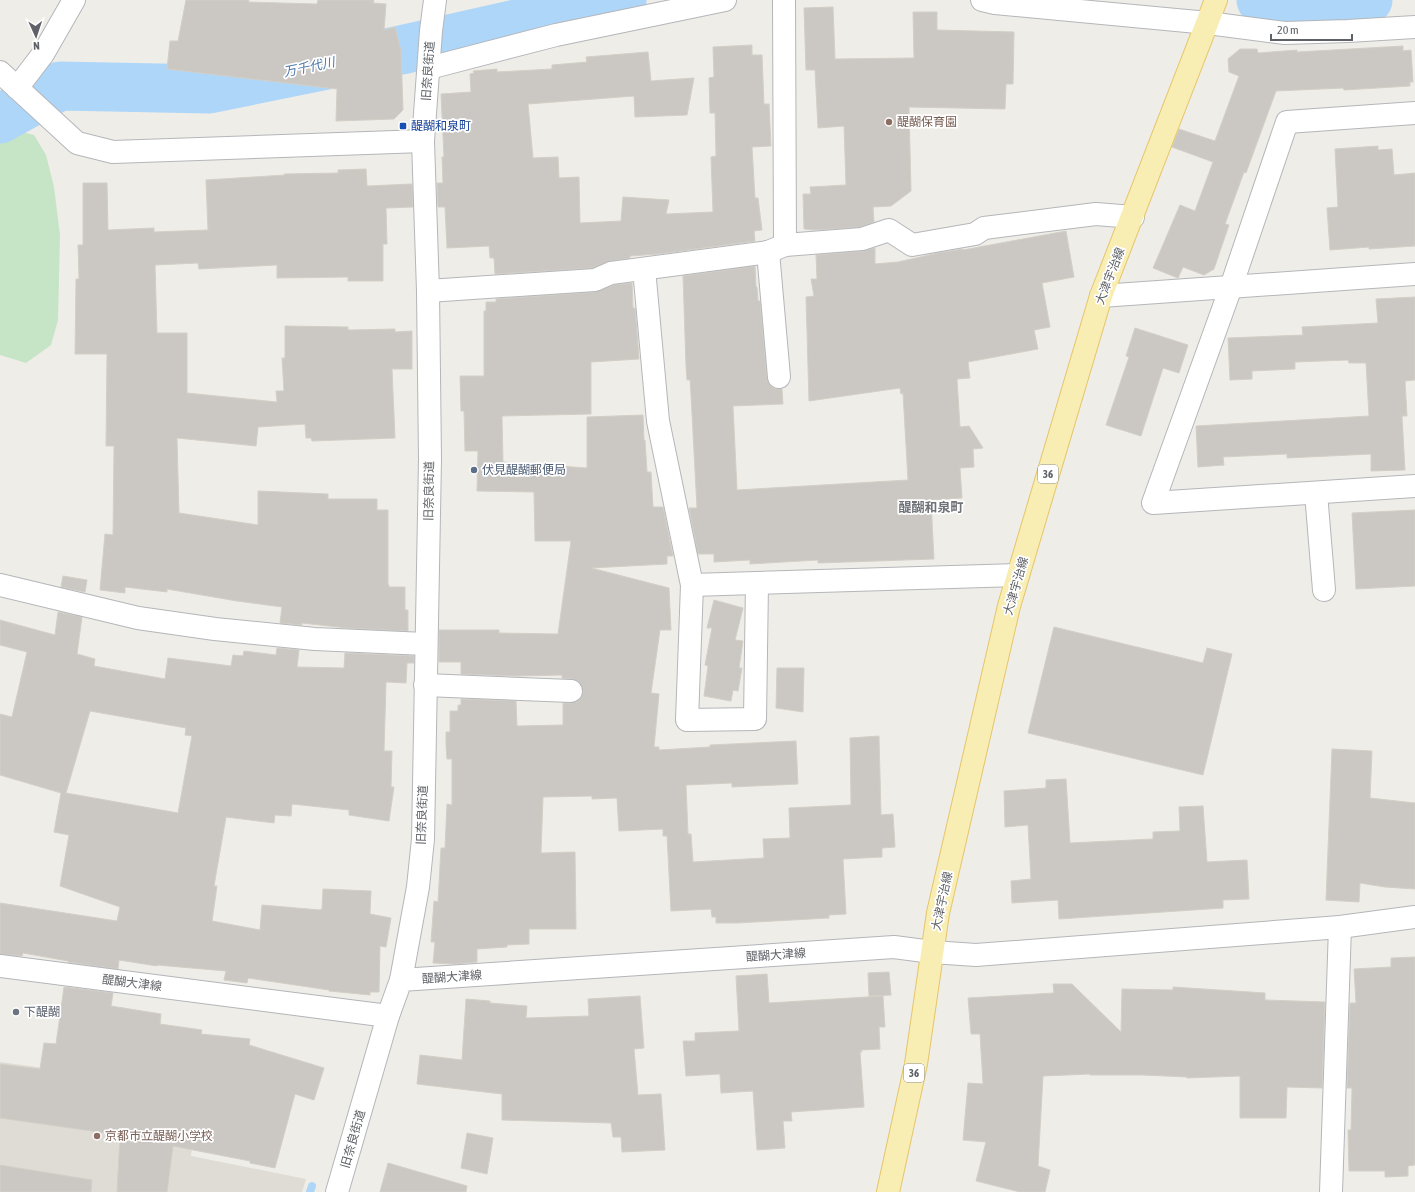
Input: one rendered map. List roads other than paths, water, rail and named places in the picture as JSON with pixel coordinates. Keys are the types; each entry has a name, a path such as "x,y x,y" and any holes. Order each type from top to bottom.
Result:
{"main road":[{"name":"大津宇治線","path":"892,1190 916,1064 938,913 1009,606 1101,296 1213,11"}],"street":[{"path":"74,0 43,54 9,83 77,143 113,152 423,140"},
{"name":"旧奈良街道","path":"401,980 418,887 423,839 425,644 430,459 428,291 423,140 435,0"},
{"path":"430,50 556,35 725,0"},
{"path":"779,377 776,248 784,0"},
{"path":"982,0 995,3 1213,11 1285,33 1415,27"},
{"path":"1415,113 1287,122 1231,287 1153,504 1415,486"},
{"path":"428,291 595,280 612,273 776,248 862,239 889,230 912,245 975,234 984,228 1096,214 1133,217"},
{"path":"644,269 658,421 692,584 687,720 755,719 757,583"},
{"path":"1101,296 1415,274"},
{"path":"1316,493 1324,590"},
{"path":"692,584 1018,575"},
{"path":"0,585 138,618 216,629 315,639 425,644"},
{"path":"425,685 571,691"},
{"name":"醍醐大津線","path":"401,980 894,947 932,952 976,955 1340,927 1415,918"},
{"path":"1335,1192 1340,927"},
{"name":"醍醐大津線","path":"0,966 388,1016"},
{"path":"388,1016 401,980"},
{"name":"旧奈良街道","path":"337,1192 388,1016"}],"waterway":[{"name":"万千代川","path":"0,119 60,86 209,89 401,50 622,0"},
{"name":"万千代川","path":"1261,0 1339,4 1368,0"},
{"path":"310,1192 312,1186"}],"place":[{"name":"醍醐保育園","path":"889,122"},
{"name":"醍醐和泉町","path":"403,126"},
{"name":"伏見醍醐郵便局","path":"474,470"},
{"name":"下醍醐","path":"16,1012"},
{"name":"京都市立醍醐小学校","path":"97,1136"}],"district":[{"name":"醍醐和泉町","path":"931,507"}]}
